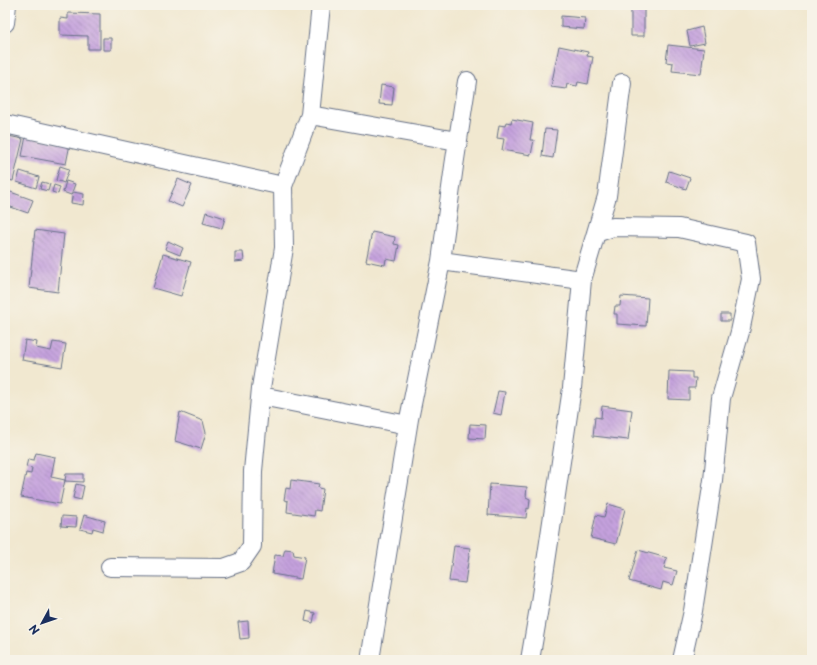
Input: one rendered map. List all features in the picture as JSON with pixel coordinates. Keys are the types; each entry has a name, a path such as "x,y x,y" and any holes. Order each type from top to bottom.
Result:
{"street":[{"path":"5,23 7,5"},
{"path":"110,567 224,568 241,562 252,546 253,471 261,396 284,248 283,186 310,115 321,5"},
{"path":"370,660 408,425 441,261 457,141 467,81"},
{"path":"530,660 572,388 582,280 607,196 622,84"},
{"path":"310,115 457,141"},
{"path":"5,124 283,186"},
{"path":"596,233 613,226 679,228 746,243 751,279 740,332 721,398 712,480 693,611 682,660"},
{"path":"441,261 582,280"},
{"path":"261,396 408,425"}],"building":[{"path":"631,9 644,9 644,36 631,36"},
{"path":"68,13 100,14 100,49 88,49 88,36 60,35 60,18 68,19"},
{"path":"561,16 585,18 584,29 561,27"},
{"path":"702,27 705,43 690,46 687,31"},
{"path":"103,38 111,38 111,50 103,50"},
{"path":"668,45 704,49 701,74 672,71 673,63 666,62"},
{"path":"559,46 588,52 587,56 593,57 588,84 578,82 577,86 567,84 566,89 551,87"},
{"path":"381,85 394,87 392,105 379,104"},
{"path":"512,119 533,123 530,140 534,140 531,155 502,150 504,139 497,138 499,125 505,126 506,122 511,123"},
{"path":"545,129 557,130 553,158 542,156"},
{"path":"8,136 23,139 13,181 5,179 5,150"},
{"path":"26,136 70,144 66,164 22,156"},
{"path":"60,166 69,169 64,183 56,180"},
{"path":"20,171 39,177 36,188 17,182"},
{"path":"669,171 690,178 686,189 666,182"},
{"path":"178,179 192,185 182,207 168,201"},
{"path":"66,181 75,184 71,195 63,192"},
{"path":"42,182 50,184 48,191 40,189"},
{"path":"54,185 60,187 58,194 52,192"},
{"path":"5,190 33,200 28,213 5,205"},
{"path":"73,192 84,194 83,205 71,203"},
{"path":"206,212 225,218 222,228 203,223"},
{"path":"35,230 64,234 58,292 29,288"},
{"path":"372,232 395,237 394,244 399,245 396,261 386,259 385,265 366,261"},
{"path":"168,241 183,248 180,255 165,249"},
{"path":"235,252 243,252 244,261 235,262"},
{"path":"163,254 191,262 181,296 153,288"},
{"path":"621,296 648,298 646,326 617,324 617,314 614,314 615,306 620,306"},
{"path":"721,314 730,314 730,321 721,321"},
{"path":"25,340 37,342 36,348 51,351 53,342 66,344 62,367 22,360"},
{"path":"669,371 692,372 692,378 696,378 695,388 689,388 689,400 668,399"},
{"path":"498,391 505,392 501,415 493,413"},
{"path":"602,406 632,410 628,440 593,436 595,417 601,418"},
{"path":"180,412 203,421 206,433 201,449 175,441"},
{"path":"470,424 486,425 485,439 469,438"},
{"path":"36,453 55,457 51,477 65,480 60,504 21,497 26,473 31,474 32,468 26,467 28,459 34,460"},
{"path":"66,474 83,474 83,482 65,481"},
{"path":"291,480 319,484 318,488 323,489 320,511 315,510 314,516 287,512 288,501 284,500 286,488 290,489"},
{"path":"76,484 84,486 81,500 73,498"},
{"path":"490,484 527,487 526,497 530,499 526,518 488,515"},
{"path":"608,504 625,509 616,544 591,538 596,515 604,517"},
{"path":"84,515 105,521 103,531 93,528 92,532 80,529"},
{"path":"62,516 77,517 76,527 61,526"},
{"path":"454,546 470,548 465,583 449,581"},
{"path":"285,549 293,550 294,555 305,557 301,579 272,574 275,555 283,556"},
{"path":"638,550 667,558 664,568 677,571 673,585 663,582 661,590 629,581"},
{"path":"307,611 315,613 313,623 305,621"},
{"path":"248,621 249,638 240,639 238,622"}]}
